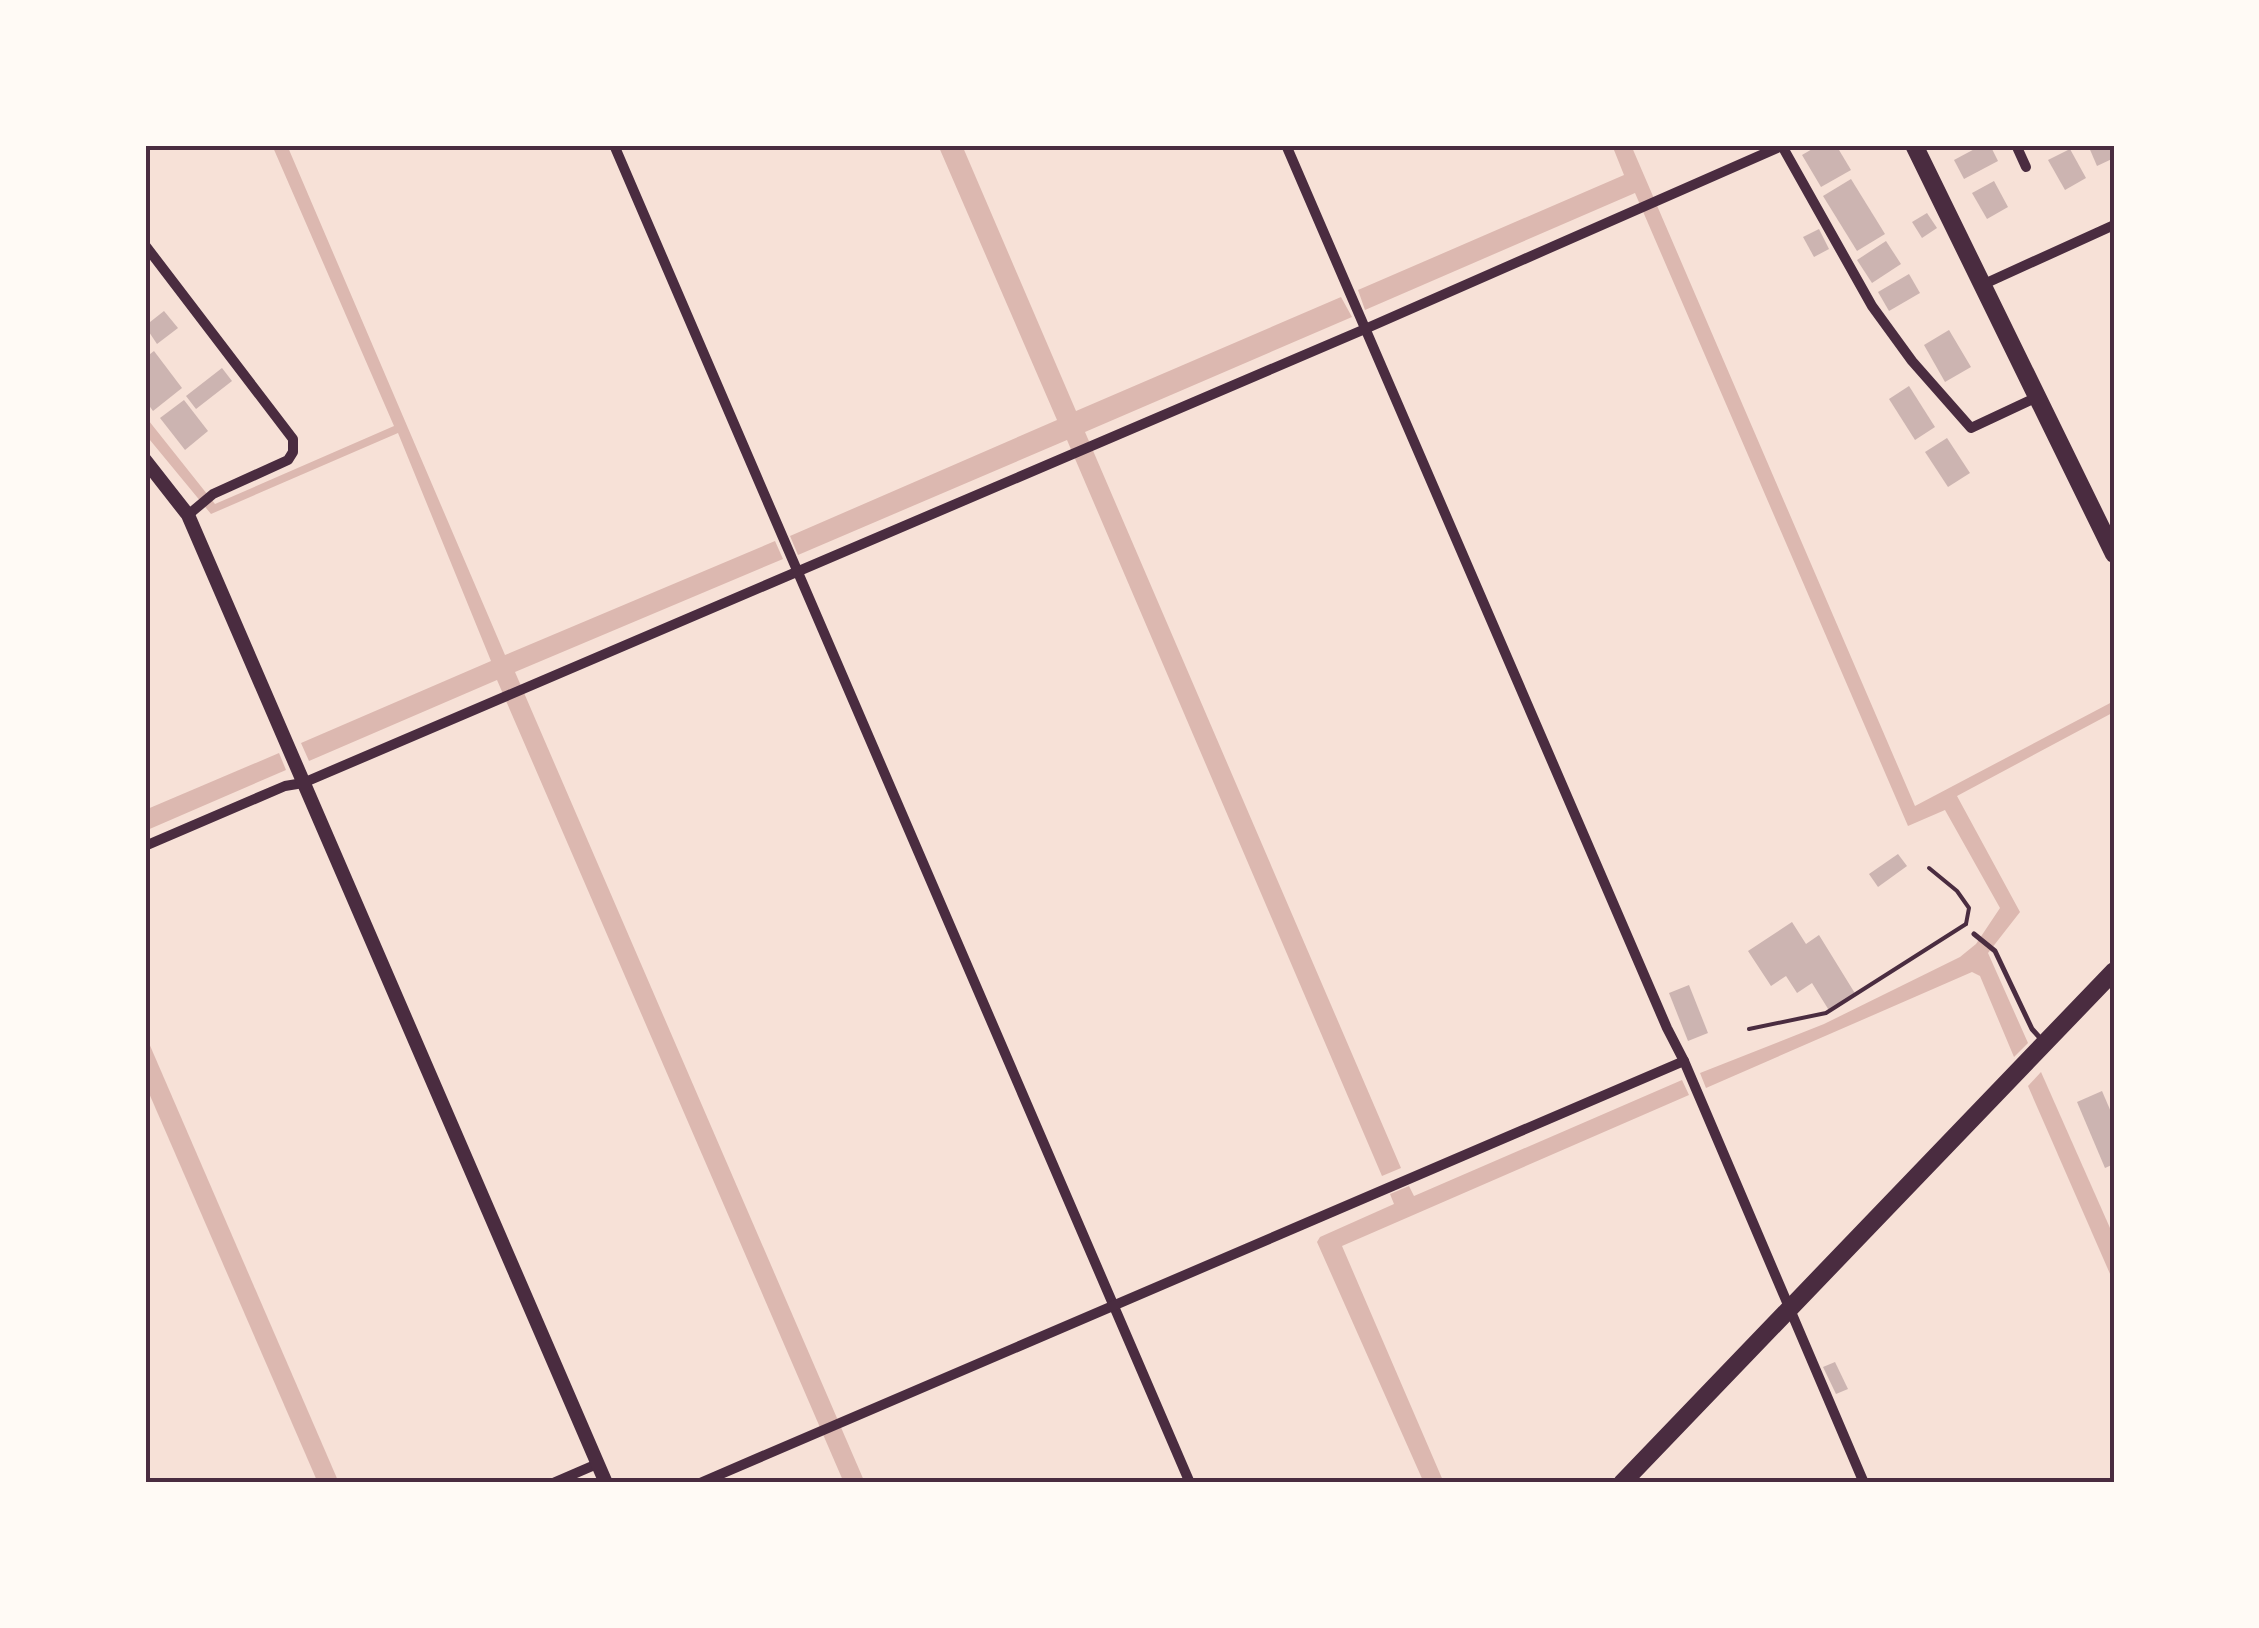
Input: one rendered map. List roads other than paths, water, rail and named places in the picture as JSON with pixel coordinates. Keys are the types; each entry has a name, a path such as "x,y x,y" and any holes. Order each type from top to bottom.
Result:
{"highway":[{"path":"1914,145 2114,554"},
{"path":"1622,1483 2114,971"}],"street":[{"path":"614,145 1190,1483"},
{"path":"1286,145 1864,1483"},
{"path":"2016,145 2026,167"},
{"path":"145,846 285,786 303,783 1783,146 1872,306 1912,361 1971,428 2037,397"},
{"path":"1982,285 2114,226"},
{"path":"145,245 292,439 293,452 288,460 213,494 193,510"},
{"path":"145,460 193,510 303,783 606,1483"},
{"path":"700,1483 1684,1060"},
{"path":"553,1483 597,1464"}],"lane":[{"path":"1974,934 1995,951 2032,1028 2044,1044"}]}
